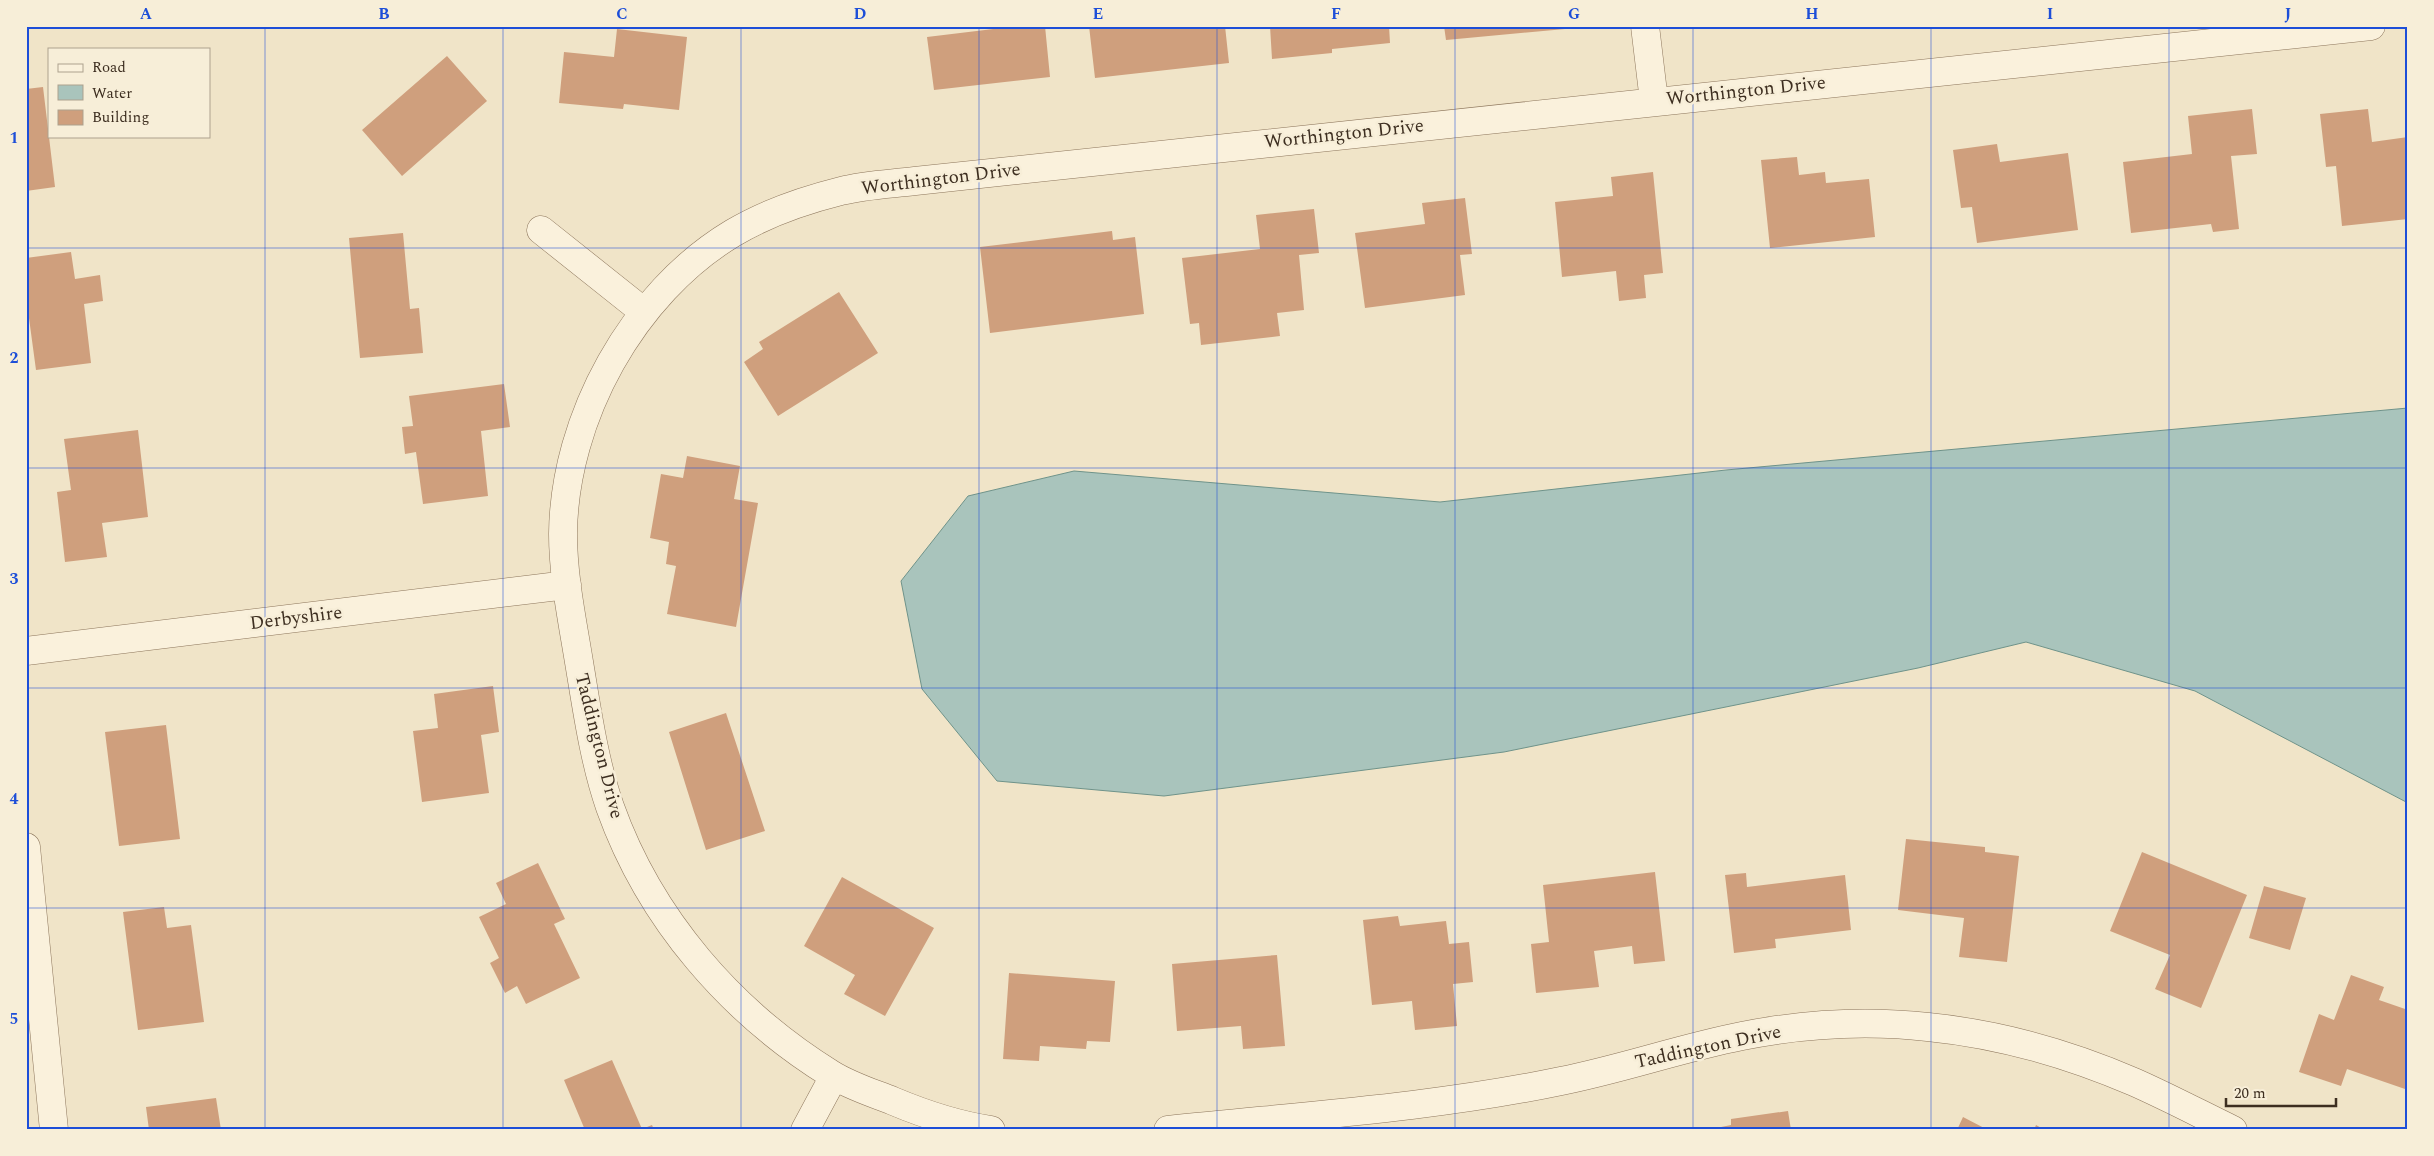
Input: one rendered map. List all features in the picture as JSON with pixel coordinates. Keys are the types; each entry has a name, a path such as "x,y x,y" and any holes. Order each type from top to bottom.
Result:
{"street":[{"path":"1645,26 1654,101"},
{"name":"Worthington Drive","path":"567,585 563,534 567,482 579,432 612,360 644,312 687,268 733,233 786,208 842,191 924,180 2371,26"},
{"path":"541,230 644,312"},
{"name":"Derbyshire","path":"26,651 567,585"},
{"name":"Taddington Drive","path":"567,585 588,716 610,805 630,854 664,916 692,954 730,996 798,1052 834,1076 921,1113 991,1130"},
{"path":"26,847 47,1040 54,1130"},
{"name":"Taddington Drive","path":"1168,1130 1466,1098 1562,1081 1743,1036 1826,1025 1864,1024 1928,1027 1993,1036 2059,1053 2134,1082 2189,1121 2233,1130"},
{"path":"805,1130 834,1076"}],"water":[{"path":"2408,408 2408,803 2195,691 2026,642 1918,668 1504,752 1164,796 997,781 922,689 901,581 968,496 1074,471 1440,502 1726,470"}],"building":[{"path":"1019,26 1045,26 1050,77 934,90 927,37"},
{"path":"1089,26 1225,26 1229,63 1095,78"},
{"path":"1270,26 1389,26 1390,43 1332,49 1332,53 1272,59"},
{"path":"1444,26 1565,26 1565,29 1446,40"},
{"path":"617,29 687,37 679,110 624,104 623,109 559,103 564,52 614,57"},
{"path":"447,56 487,101 402,176 362,130"},
{"path":"43,87 55,187 26,191 26,89"},
{"path":"2252,109 2257,154 2231,156 2239,229 2213,232 2211,224 2131,233 2123,162 2192,154 2188,116"},
{"path":"2368,109 2372,142 2408,137 2408,219 2342,226 2336,166 2326,167 2320,114"},
{"path":"1997,144 2000,162 2068,153 2078,230 1977,243 1972,207 1961,208 1953,150"},
{"path":"1797,157 1799,175 1825,172 1826,183 1869,179 1875,237 1770,248 1761,160"},
{"path":"1653,172 1663,273 1644,275 1646,298 1619,301 1616,271 1562,277 1555,202 1613,196 1611,177"},
{"path":"1465,198 1472,254 1460,255 1465,295 1365,308 1355,233 1425,224 1422,203"},
{"path":"1314,209 1319,253 1299,255 1304,310 1277,313 1280,336 1201,345 1199,323 1190,324 1182,258 1260,249 1256,215"},
{"path":"1112,231 1113,240 1135,237 1144,314 990,333 980,247"},
{"path":"403,233 410,309 419,308 423,353 360,358 349,238"},
{"path":"71,252 75,279 100,275 103,301 84,304 91,363 36,370 26,296 26,258"},
{"path":"839,292 878,353 778,416 744,362 763,349 759,342"},
{"path":"504,384 510,427 481,431 488,496 423,504 416,452 405,454 402,427 413,426 409,396"},
{"path":"138,430 148,517 102,523 107,557 65,562 57,492 71,490 64,439"},
{"path":"687,456 740,466 734,499 758,503 736,627 667,614 676,566 666,564 669,542 650,538 661,474 683,478"},
{"path":"493,686 499,732 481,735 489,793 422,802 413,731 438,728 434,694"},
{"path":"726,713 765,831 706,850 669,732"},
{"path":"166,725 180,839 119,846 105,732"},
{"path":"1906,839 1985,847 1985,852 2019,856 2007,962 1959,957 1964,918 1898,910"},
{"path":"2142,852 2247,895 2201,1008 2155,989 2170,955 2110,931"},
{"path":"538,863 565,919 554,924 580,978 526,1004 517,986 505,993 490,963 499,958 479,917 506,904 496,883"},
{"path":"1655,872 1665,961 1634,964 1632,946 1594,951 1599,987 1536,993 1531,944 1549,942 1543,885"},
{"path":"1746,873 1747,887 1845,875 1851,930 1775,939 1776,948 1734,953 1725,875"},
{"path":"842,877 934,928 885,1016 844,994 855,975 804,946"},
{"path":"2264,886 2306,898 2290,950 2249,938"},
{"path":"164,907 167,928 191,925 204,1022 138,1030 123,912"},
{"path":"1398,916 1400,926 1446,921 1449,944 1469,942 1473,982 1453,984 1457,1026 1415,1030 1412,1001 1372,1005 1363,920"},
{"path":"1277,955 1285,1046 1243,1049 1241,1026 1177,1031 1172,964"},
{"path":"1009,973 1115,981 1110,1042 1087,1041 1086,1049 1040,1046 1039,1061 1003,1059"},
{"path":"2351,975 2384,987 2379,1000 2408,1010 2408,1081 2405,1089 2347,1069 2341,1086 2299,1072 2319,1014 2334,1020"},
{"path":"612,1060 642,1129 652,1125 654,1130 585,1130 564,1080"},
{"path":"216,1098 221,1130 149,1130 146,1107"},
{"path":"1788,1111 1791,1130 1706,1130 1731,1125 1731,1119"},
{"path":"1963,1117 1988,1130 1957,1130"},
{"path":"2036,1125 2045,1130 2034,1130"}]}
